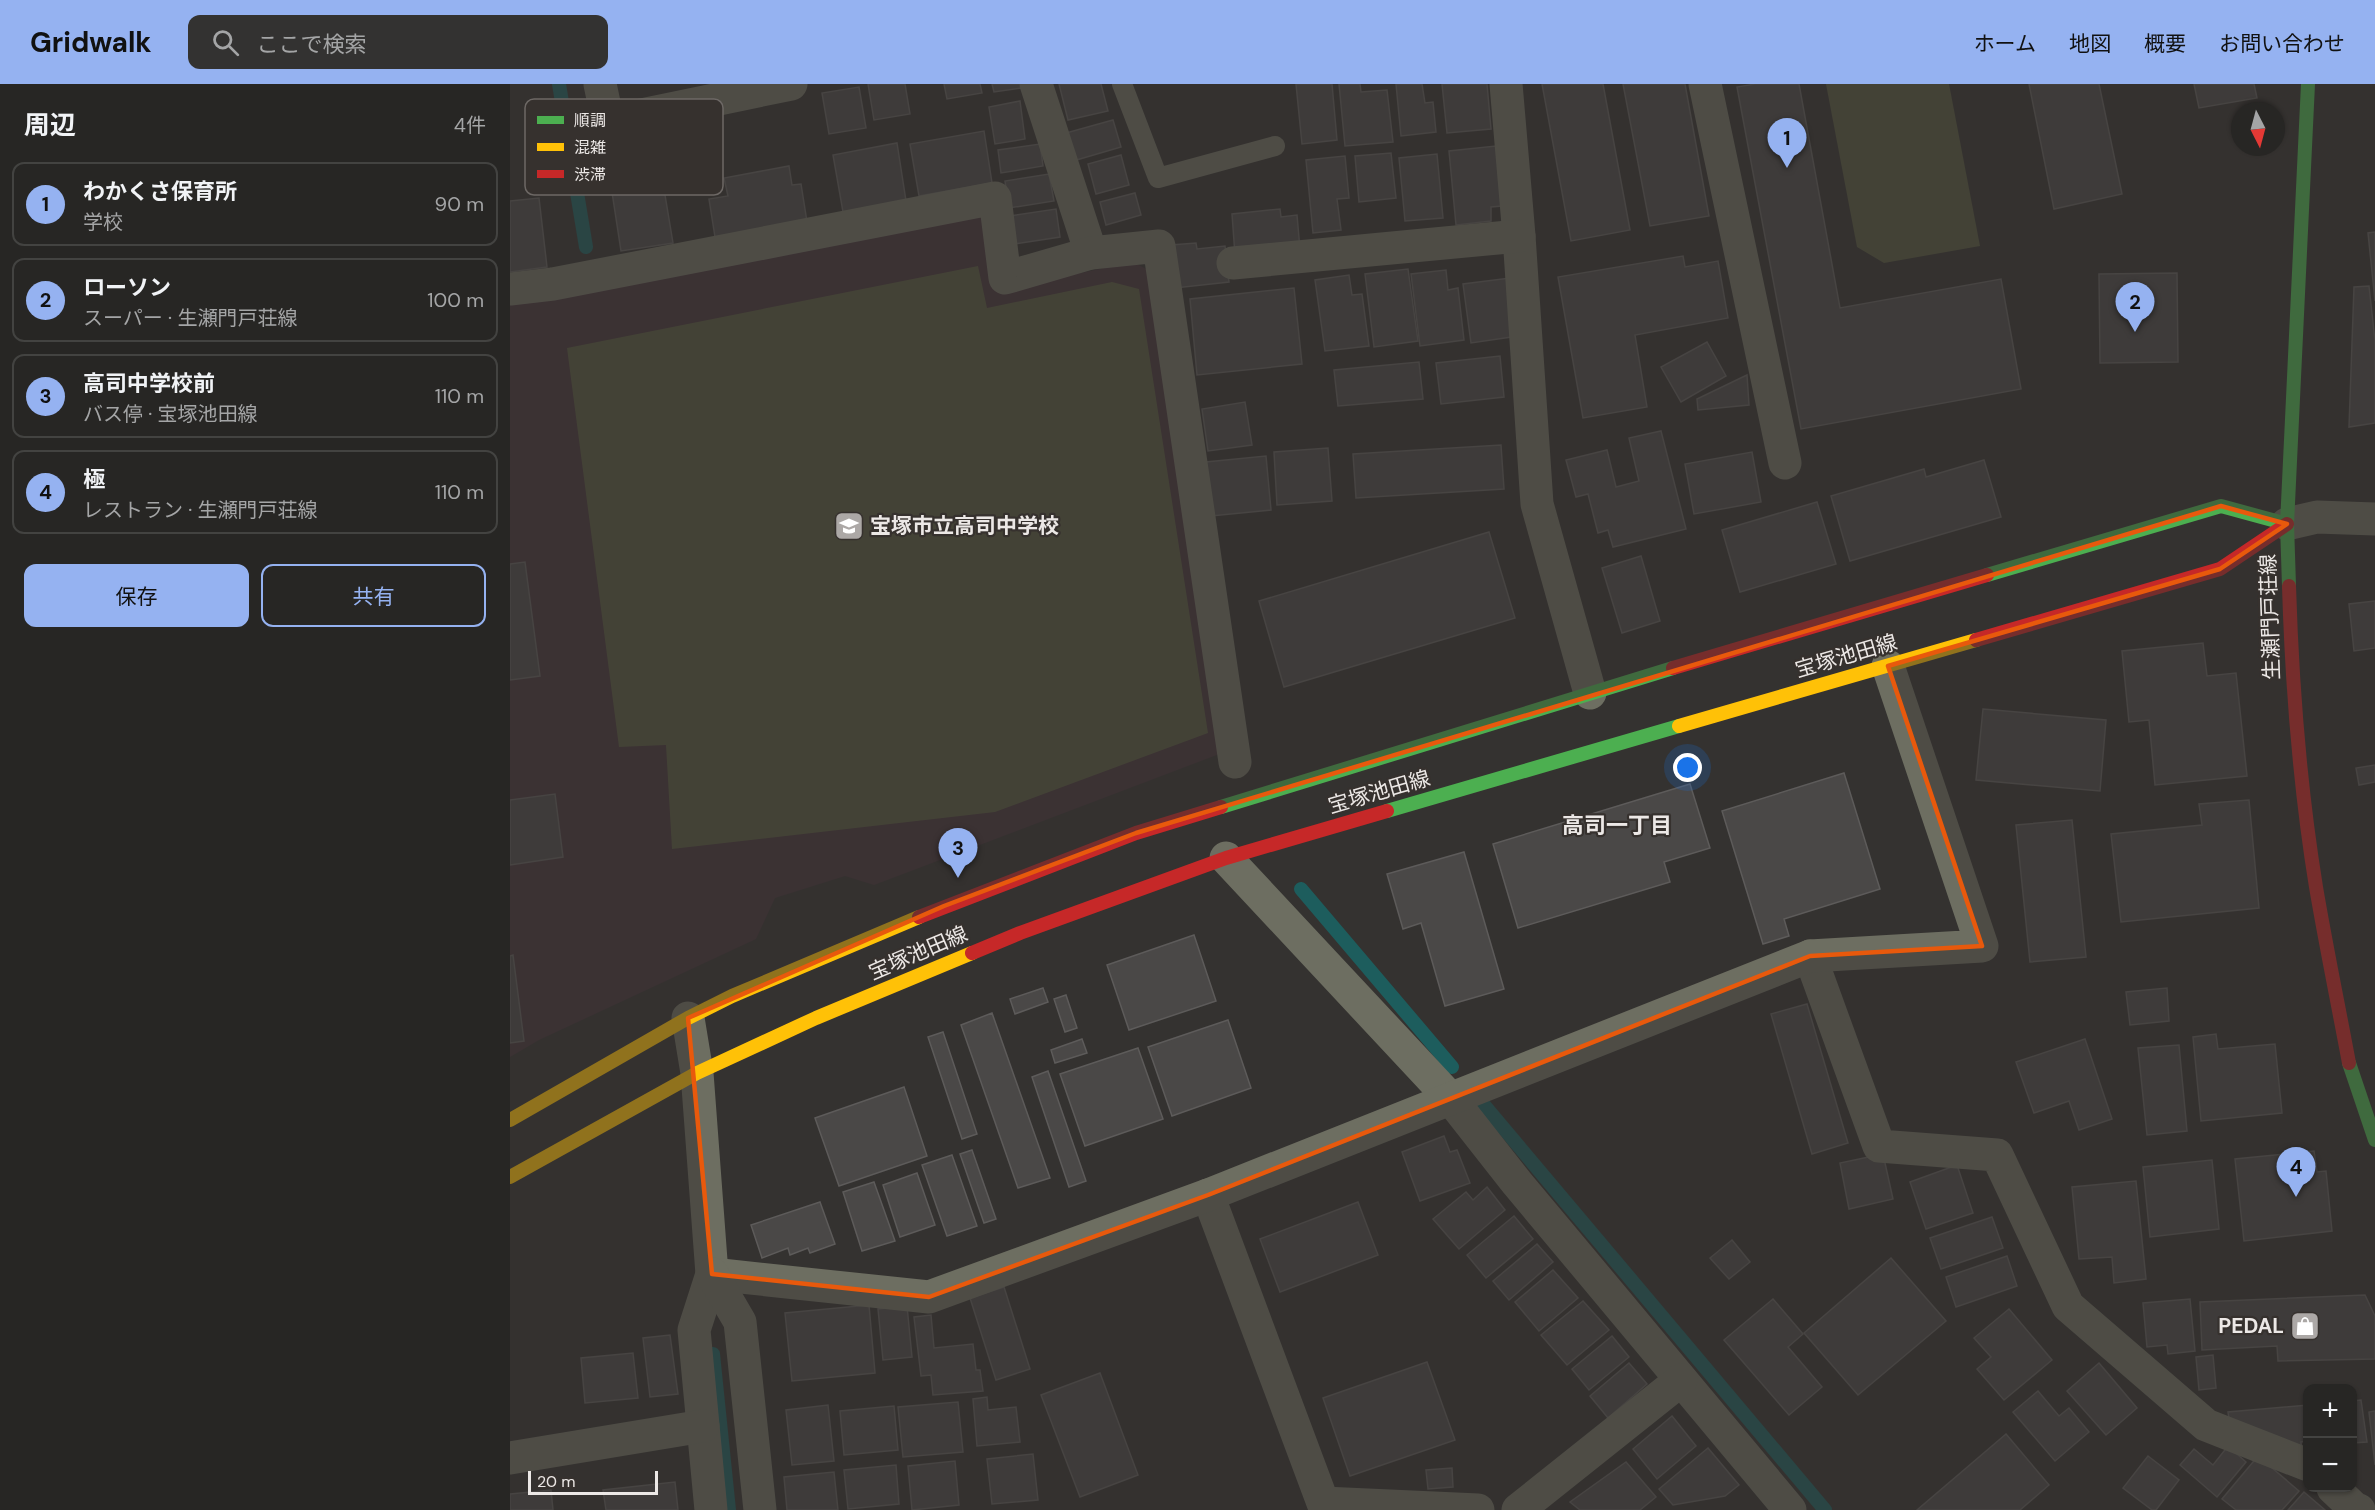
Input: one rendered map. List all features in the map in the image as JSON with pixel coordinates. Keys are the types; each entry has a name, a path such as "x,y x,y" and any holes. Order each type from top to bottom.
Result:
{"street":[{"path":"600,84 603,99"},
{"path":"719,99 791,84"},
{"path":"1036,84 1091,253"},
{"path":"1506,84 1537,504 1590,693"},
{"path":"1705,84 1785,463"},
{"name":"生瀬門戸荘線","path":"2308,84 2288,524 2291,664 2316,886 2351,1071 2375,1140"},
{"path":"510,289 553,284 994,198 1005,278 1091,253 1159,246 1235,762"},
{"path":"1233,263 1519,236"},
{"path":"510,1120 688,1018 732,996 944,906 1136,833 1590,693 2221,506 2288,524 2317,517 2375,519"},
{"name":"宝塚池田線","path":"510,1178 697,1073 816,1018 1020,933 1226,858 2220,569 2288,524"},
{"path":"712,1274 929,1297 1208,1196 1810,956 1982,946 1888,666"},
{"path":"1226,858 1451,1099 1517,1183 1790,1510"},
{"path":"1810,956 1879,1146 1996,1155 2068,1306 2206,1425 2303,1463"},
{"path":"688,1018 697,1073 712,1274 694,1330 711,1510"},
{"path":"1208,1196 1323,1503 1478,1510"},
{"path":"712,1274 741,1322 760,1510"},
{"path":"1518,1510 1681,1380"},
{"path":"510,1458 703,1426"},
{"path":"2337,1492 2359,1510"}],"lane":[{"path":"1122,84 1158,178 1275,146"}],"highlighted area":[{"path":"2221,506 2287,524 2220,569 1888,666 1982,946 1810,956 1208,1195 929,1297 712,1274 688,1018 944,906 1136,833"}],"shaded area":[{"name":"宝塚市立高司中学校","path":"984,213 999,290 1133,262 1148,270 1222,753 874,885 845,876 775,898 756,939 539,1040 510,1057 510,299"}],"green space":[{"path":"1826,84 1949,84 1980,246 1884,263 1857,247"},
{"name":"宝塚市立高司中学校","path":"978,266 987,308 1112,282 1139,289 1208,733 995,812 672,849 666,745 619,747 567,348"}],"building":[{"path":"868,84 905,84 910,114 874,120"},
{"path":"944,84 980,84 982,93 947,99"},
{"path":"992,84 1021,84 1021,88 994,92"},
{"path":"1059,84 1101,84 1108,111 1068,120"},
{"path":"1296,84 1332,84 1337,140 1302,144"},
{"path":"1339,84 1360,84 1361,92 1387,90 1393,142 1345,146"},
{"path":"1396,84 1422,84 1425,103 1433,102 1436,132 1401,136"},
{"path":"1442,84 1487,84 1491,129 1447,133"},
{"path":"1542,84 1603,84 1630,230 1571,241"},
{"path":"1623,84 1685,84 1709,216 1650,226"},
{"path":"1755,84 1799,84 1840,308 2001,279 2021,389 1801,429 1737,87"},
{"path":"2029,84 2099,84 2122,194 2054,209"},
{"path":"2194,84 2254,84 2257,98 2199,108"},
{"path":"859,87 866,128 829,134 822,93"},
{"path":"1020,101 1025,139 995,144 989,107"},
{"path":"1113,120 1121,147 1073,161 1066,133"},
{"path":"984,131 992,183 919,196 910,144"},
{"path":"897,143 906,201 843,212 833,155"},
{"path":"1040,144 1043,166 1001,173 998,150"},
{"path":"1496,146 1502,206 1491,207 1491,221 1456,225 1449,151"},
{"path":"1391,153 1396,198 1359,202 1355,156"},
{"path":"1437,154 1443,218 1405,221 1399,158"},
{"path":"1121,155 1129,185 1096,194 1088,164"},
{"path":"1345,156 1349,198 1337,199 1341,230 1313,233 1306,160"},
{"path":"789,166 792,185 801,184 807,222 715,237 709,199 728,196 724,178"},
{"path":"1049,174 1054,201 1009,208 1005,181"},
{"path":"1135,193 1141,215 1106,225 1100,202"},
{"path":"612,195 665,195 673,243 621,251"},
{"path":"539,198 547,267 510,272 510,201"},
{"path":"1056,209 1060,237 1014,244 1010,216"},
{"path":"1280,209 1281,217 1297,215 1300,249 1235,255 1232,214"},
{"path":"2375,232 2375,301 2368,233"},
{"path":"1196,243 1197,249 1225,246 1229,282 1175,288 1171,245"},
{"path":"1683,256 1685,267 1718,261 1728,318 1635,335 1647,407 1583,418 1558,277"},
{"path":"1408,269 1418,341 1374,347 1365,274"},
{"path":"1446,270 1448,290 1458,288 1464,340 1420,346 1411,274"},
{"path":"2177,273 2178,362 2100,363 2099,274"},
{"path":"1349,275 1352,295 1362,294 1369,346 1325,351 1315,280"},
{"path":"1510,278 1518,336 1471,343 1463,284"},
{"path":"2369,286 2375,341 2375,423 2349,427 2354,287"},
{"path":"1294,288 1302,364 1197,375 1190,299"},
{"path":"1707,342 1726,376 1681,402 1661,367"},
{"path":"1500,356 1504,397 1441,404 1436,363"},
{"path":"1419,362 1423,399 1338,406 1334,370"},
{"path":"1747,375 1749,405 1698,410 1697,399"},
{"path":"1245,402 1252,445 1208,451 1202,409"},
{"path":"1661,431 1686,529 1613,547 1608,530 1598,533 1588,494 1576,497 1566,460 1607,450 1616,487 1639,481 1629,438"},
{"path":"1501,445 1504,489 1356,498 1353,454"},
{"path":"1328,448 1332,501 1277,505 1274,452"},
{"path":"1752,452 1761,502 1694,514 1685,464"},
{"path":"1266,456 1271,510 1211,516 1206,462"},
{"path":"1984,460 2001,517 1850,561 1831,496 1924,469 1926,477"},
{"path":"1817,502 1836,564 1740,592 1722,530"},
{"path":"1489,532 1515,618 1284,687 1259,601"},
{"path":"1641,556 1660,621 1622,633 1602,568"},
{"path":"525,562 540,676 510,680 510,564"},
{"path":"2375,601 2375,648 2354,651 2349,604"},
{"path":"2203,643 2207,676 2236,673 2247,776 2155,785 2149,720 2129,722 2122,651"},
{"path":"1983,709 2106,720 2100,791 1976,780"},
{"path":"2375,765 2375,782 2359,785 2356,768"},
{"path":"1844,773 1880,889 1784,919 1789,936 1763,944 1722,811"},
{"path":"1690,784 1710,848 1664,862 1670,882 1518,928 1493,844"},
{"path":"555,794 563,857 510,865 510,800"},
{"path":"2249,800 2259,908 2121,922 2111,834 2202,825 2199,804"},
{"path":"2072,820 2086,957 2030,962 2016,825"},
{"path":"1464,852 1504,989 1445,1006 1421,923 1403,929 1387,874"},
{"path":"1194,935 1216,1001 1129,1030 1107,965"},
{"path":"513,955 524,1041 510,1043 510,956"},
{"path":"1043,988 1048,1002 1015,1014 1010,999"},
{"path":"2167,988 2169,1021 2130,1025 2126,992"},
{"path":"1066,995 1077,1028 1065,1032 1054,999"},
{"path":"1807,1004 1848,1143 1812,1154 1771,1014"},
{"path":"992,1013 1050,1178 1018,1188 961,1025"},
{"path":"1228,1020 1251,1088 1172,1116 1148,1047"},
{"path":"943,1032 977,1134 962,1139 928,1037"},
{"path":"2216,1034 2218,1049 2275,1044 2282,1113 2201,1121 2193,1037"},
{"path":"1082,1039 1087,1053 1055,1063 1051,1050"},
{"path":"2085,1039 2112,1119 2079,1130 2069,1101 2034,1113 2016,1062"},
{"path":"2179,1045 2187,1131 2147,1135 2138,1048"},
{"path":"1138,1048 1163,1119 1085,1146 1060,1074"},
{"path":"1048,1071 1086,1181 1069,1187 1032,1077"},
{"path":"904,1087 927,1156 839,1186 815,1118"},
{"path":"1444,1136 1450,1152 1457,1150 1470,1183 1420,1201 1402,1152"},
{"path":"972,1150 996,1219 984,1223 960,1154"},
{"path":"2314,1151 2317,1172 2326,1171 2332,1231 2244,1241 2235,1159"},
{"path":"1883,1154 1893,1199 1849,1209 1840,1163"},
{"path":"952,1155 977,1226 947,1236 922,1165"},
{"path":"2212,1160 2219,1229 2150,1237 2143,1167"},
{"path":"1957,1165 1973,1213 1926,1229 1910,1182"},
{"path":"917,1173 935,1225 900,1237 883,1185"},
{"path":"2136,1181 2146,1279 2114,1283 2112,1257 2079,1259 2072,1187"},
{"path":"874,1182 895,1241 862,1251 843,1192"},
{"path":"1487,1187 1505,1210 1459,1249 1433,1219 1466,1192 1473,1200"},
{"path":"820,1202 835,1244 810,1253 808,1248 790,1255 788,1248 762,1258 751,1225"},
{"path":"1358,1202 1378,1255 1280,1292 1260,1239"},
{"path":"1514,1216 1533,1239 1486,1278 1467,1255"},
{"path":"1992,1217 2003,1248 1941,1269 1930,1238"},
{"path":"1732,1240 1750,1262 1729,1279 1710,1258"},
{"path":"1537,1244 1553,1262 1509,1300 1493,1281"},
{"path":"2007,1256 2017,1286 1956,1307 1946,1277"},
{"path":"1891,1258 1946,1321 1858,1395 1804,1333"},
{"path":"1553,1270 1578,1298 1539,1331 1515,1302"},
{"path":"1004,1287 1030,1369 996,1380 970,1298"},
{"path":"2365,1295 2375,1316 2375,1359 2278,1361 2277,1346 2202,1350 2200,1302"},
{"path":"1773,1299 1803,1334 1788,1347 1822,1387 1789,1415 1724,1340"},
{"path":"2190,1299 2195,1351 2168,1354 2167,1345 2147,1347 2143,1303"},
{"path":"1583,1301 1609,1330 1567,1365 1541,1335"},
{"path":"869,1305 875,1373 792,1381 785,1313"},
{"path":"907,1306 912,1357 883,1360 878,1309"},
{"path":"2009,1309 2052,1360 2004,1400 1977,1369 1991,1357 1974,1338"},
{"path":"931,1315 934,1348 973,1344 976,1370 980,1370 983,1391 933,1395 931,1375 921,1376 914,1317"},
{"path":"670,1335 678,1394 650,1397 643,1338"},
{"path":"1612,1336 1629,1357 1589,1390 1572,1369"},
{"path":"633,1353 638,1398 585,1403 581,1358"},
{"path":"2213,1355 2216,1388 2199,1390 2196,1357"},
{"path":"1427,1362 1455,1440 1350,1476 1323,1398"},
{"path":"1629,1363 1647,1384 1608,1418 1590,1396"},
{"path":"2099,1363 2137,1408 2106,1435 2067,1391"},
{"path":"1100,1373 1138,1475 1080,1497 1041,1395"},
{"path":"2038,1391 2059,1416 2069,1408 2089,1432 2055,1461 2013,1412"},
{"path":"987,1397 988,1410 1016,1407 1020,1442 977,1446 973,1399"},
{"path":"2357,1400 2361,1400 2367,1442 2357,1443"},
{"path":"958,1402 963,1452 903,1457 898,1407"},
{"path":"828,1405 834,1461 792,1465 786,1410"},
{"path":"2303,1405 2302,1452 2229,1419 2228,1412"},
{"path":"894,1406 898,1450 844,1455 840,1411"},
{"path":"2375,1411 2375,1465 2369,1412"},
{"path":"1672,1416 1696,1446 1657,1479 1633,1449"},
{"path":"2006,1434 2049,1485 2020,1510 1917,1510"},
{"path":"2228,1446 2246,1462 2217,1497 2180,1465 2194,1449 2213,1465"},
{"path":"1708,1448 1739,1485 1725,1496 1673,1505 1659,1489"},
{"path":"1033,1454 1038,1500 992,1504 987,1459"},
{"path":"2148,1456 2179,1480 2156,1510 2152,1510 2123,1488"},
{"path":"2258,1456 2299,1491 2282,1510 2236,1510 2222,1499"},
{"path":"955,1461 959,1505 912,1510 908,1466"},
{"path":"1626,1462 1656,1497 1640,1510 1580,1510 1570,1502"},
{"path":"896,1465 899,1504 848,1509 844,1470"},
{"path":"1452,1468 1453,1487 1428,1489 1426,1470"},
{"path":"834,1472 838,1510 787,1510 784,1477"},
{"path":"675,1482 678,1510 606,1510 603,1490"},
{"path":"551,1490 553,1510 510,1510 510,1494"},
{"path":"2304,1492 2325,1510 2288,1510"}],"waterway":[{"path":"559,84 561,99"},
{"path":"577,195 586,247"},
{"path":"1301,889 1452,1067"},
{"path":"1484,1105 1825,1510"},
{"path":"713,1354 729,1510"}],"traffic: fast":[{"path":"2289,586 2287,524 2308,84"},
{"path":"1987,575 2221,506 2287,524"},
{"path":"1221,807 1673,668"},
{"path":"1387,811 1679,726"},
{"path":"2349,1063 2375,1140"}],"traffic: slow":[{"path":"1679,726 1976,640"},
{"path":"510,1120 688,1018 732,996 919,917"},
{"path":"510,1177 697,1073 816,1018 972,953"}],"traffic: jam":[{"path":"1976,640 2220,569 2287,524"},
{"path":"1673,668 1987,575"},
{"path":"2289,586 2292,662 2305,812 2316,887 2349,1063"},
{"path":"919,917 1136,833 1221,807"},
{"path":"972,953 1020,933 1226,858 1387,811"}],"place":[{"name":"わかくさ保育所","path":"1787,168"},
{"name":"ローソン","path":"2135,332"},
{"name":"宝塚市立高司中学校","path":"849,526"},
{"name":"高司中学校前","path":"958,878"},
{"name":"極","path":"2296,1197"},
{"name":"PEDAL","path":"2305,1326"}],"district":[{"name":"高司一丁目","path":"1617,825"}]}
